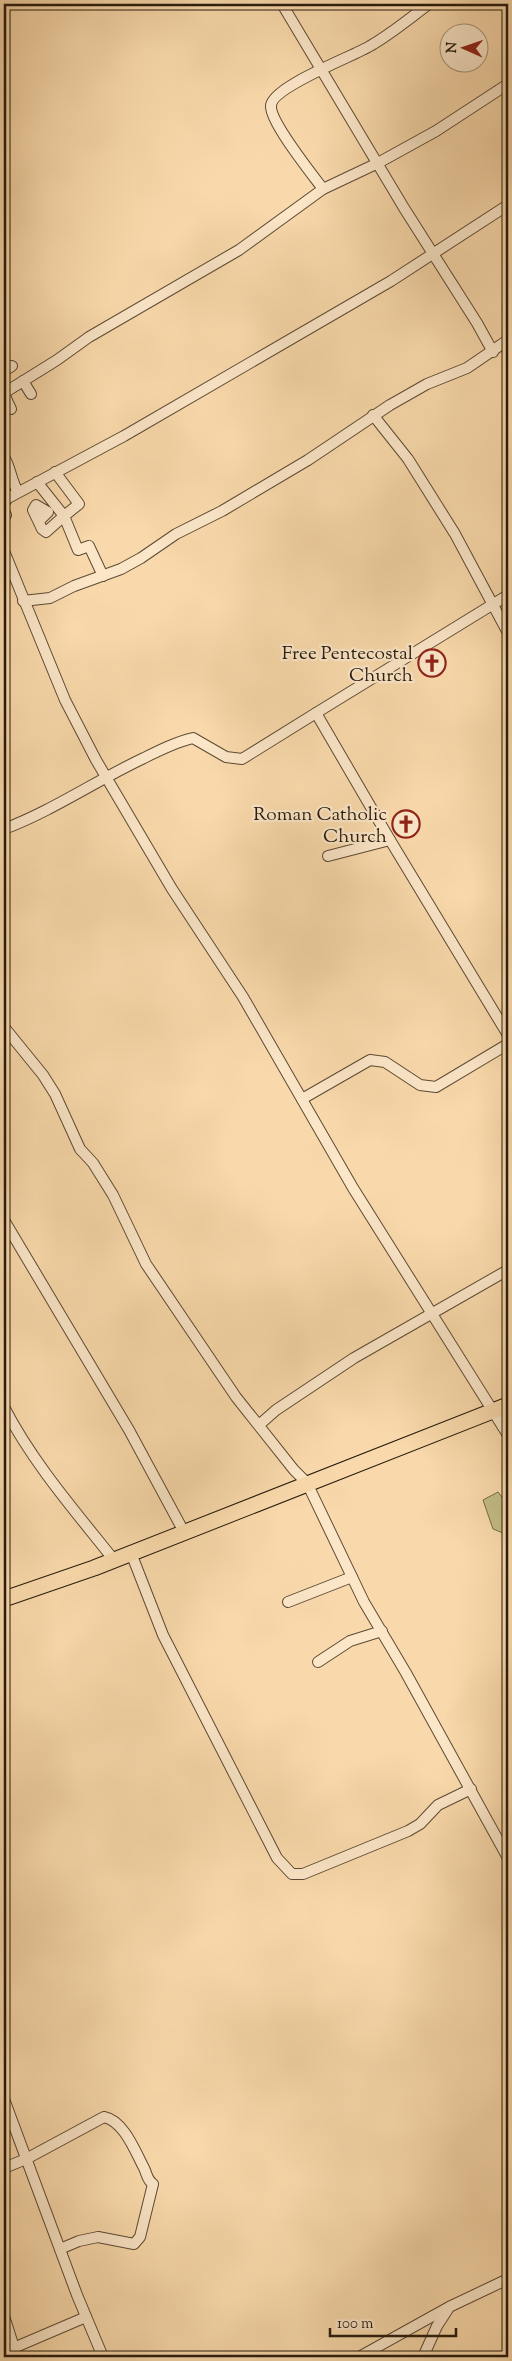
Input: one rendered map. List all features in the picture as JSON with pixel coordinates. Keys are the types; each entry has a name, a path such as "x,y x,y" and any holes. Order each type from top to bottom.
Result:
{"highway":[{"path":"4,1599 114,1560 501,1408"}],"street":[{"path":"282,4 493,352"},
{"path":"323,189 282,132 270,108 272,101 278,94 370,46 429,4"},
{"path":"10,409 4,393 90,337 239,250 323,189 378,163 436,131 508,84"},
{"path":"4,503 18,492 124,436 391,281 508,204"},
{"path":"23,601 50,598 141,558 176,534 222,511 280,478 373,415 427,384 467,368 508,340"},
{"path":"23,381 31,394"},
{"path":"373,415 408,459 455,534 491,605 508,632"},
{"path":"4,457 11,480 18,492"},
{"path":"40,520 42,529 46,532 79,504 55,472"},
{"path":"37,482 64,516 78,550 89,546 103,576"},
{"path":"4,511 6,515 4,516"},
{"path":"4,551 65,700 106,776 172,889 242,997 353,1188 433,1313 501,1408 508,1435"},
{"path":"4,829 23,822 106,776 180,741 193,738 226,757 242,759 508,595"},
{"path":"316,713 508,1035"},
{"path":"328,856 390,840"},
{"path":"4,1027 55,1094 80,1149 93,1163 113,1194 146,1264 236,1397 294,1470 307,1483 352,1576 508,1858"},
{"path":"302,1099 370,1060 385,1062 420,1085 436,1087 508,1044"},
{"path":"4,1220 129,1430 184,1532"},
{"path":"259,1425 276,1410 354,1358 508,1270"},
{"path":"4,1407 17,1432 49,1477 114,1560"},
{"path":"131,1553 163,1635 277,1858 292,1874 303,1874 408,1832 420,1824 438,1805 471,1789"},
{"path":"288,1602 352,1576"},
{"path":"318,1662 350,1641 382,1631"},
{"path":"4,2099 86,2317 103,2357"},
{"path":"4,2168 26,2159 104,2117 110,2118 121,2127 148,2180 152,2184 140,2237 134,2244 98,2237 79,2241 60,2249"},
{"path":"359,2357 449,2307 508,2280"},
{"path":"423,2357 437,2326 449,2307"},
{"path":"4,2316 16,2353"},
{"path":"4,2352 16,2353 86,2317"}],"shaded area":[{"path":"498,1492 508,1505 508,1535 493,1529 483,1500"}],"place":[{"name":"Free Pentecostal Church","path":"432,663"},
{"name":"Roman Catholic Church","path":"406,824"}]}
